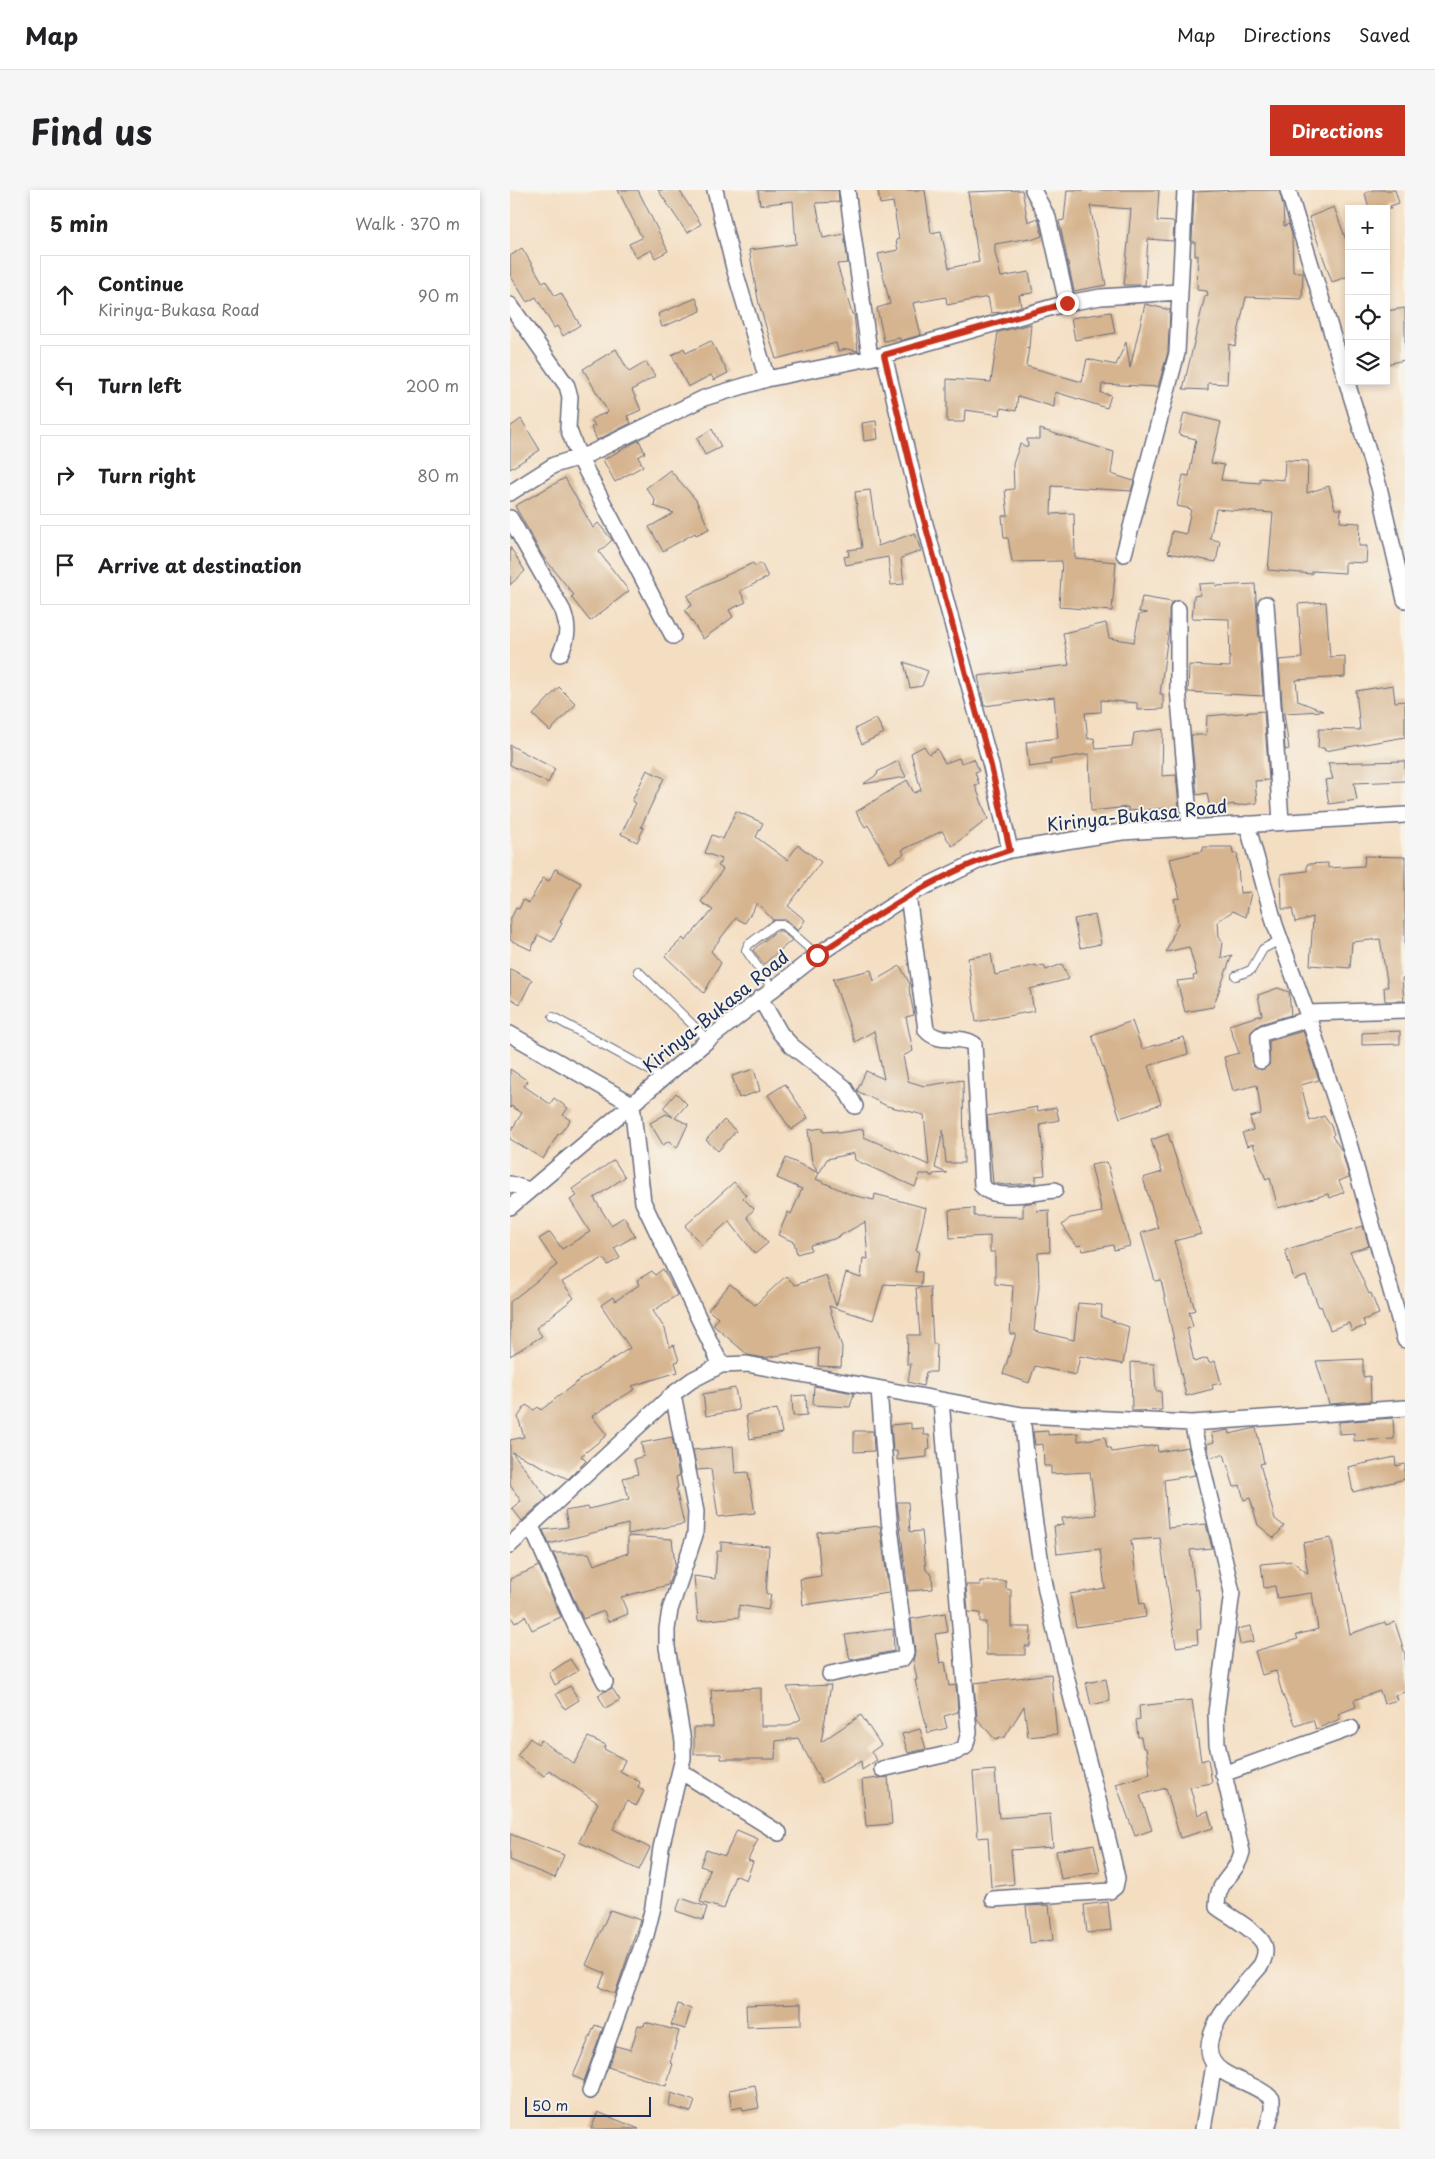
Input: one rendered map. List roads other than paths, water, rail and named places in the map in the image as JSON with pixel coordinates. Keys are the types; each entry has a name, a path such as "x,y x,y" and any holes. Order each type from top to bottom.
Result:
{"street":[{"path":"716,190 734,268 767,379"},
{"path":"847,190 877,357 919,502 991,766 1010,850"},
{"path":"1033,190 1048,218 1067,303"},
{"path":"1124,554 1177,353 1185,190"},
{"path":"1288,190 1380,487 1405,600"},
{"path":"510,493 554,465 579,457 636,432 704,398 767,379 877,357 1067,303 1101,297 1180,292"},
{"path":"510,305 521,318 568,390 568,428 579,457 673,636"},
{"path":"510,518 563,611 568,626 567,640 560,654"},
{"path":"1266,604 1280,821"},
{"path":"1178,609 1178,688 1190,827"},
{"name":"Kirinya-Bukasa Road","path":"510,1207 766,993 817,955 908,895 947,874 1010,850 1090,836 1280,821 1405,815"},
{"path":"1247,824 1280,940 1308,1016 1346,1133 1405,1340"},
{"path":"908,895 926,1030 931,1036 938,1039 963,1038 974,1044 982,1186 987,1192 997,1196 1055,1190"},
{"path":"766,993 780,1033 805,1057 844,1087 855,1106"},
{"path":"1261,1061 1259,1036 1308,1016 1405,1010"},
{"path":"510,1034 632,1104 643,1202 721,1365"},
{"path":"510,1184 529,1190"},
{"path":"510,1545 673,1394 692,1380 721,1365 747,1364 1022,1415 1192,1423 1405,1408"},
{"path":"830,1674 902,1660 906,1654 889,1519 879,1389"},
{"path":"590,2091 646,1935 652,1913 661,1848 684,1758 684,1741 667,1647 667,1629 670,1610 695,1536 696,1512 673,1394"},
{"path":"882,1769 956,1752 966,1747 968,1732 941,1400"},
{"path":"993,1899 1110,1891 1115,1887 1117,1878 1047,1594 1030,1488 1022,1415"},
{"path":"1192,1423 1232,1592 1216,1713 1217,1744 1242,1852 1239,1862 1217,1893 1217,1907 1256,1935 1264,1946 1265,1956 1261,1965 1218,2017 1212,2032 1209,2049 1214,2065 1204,2129"},
{"path":"532,1526 576,1626 605,1682"},
{"path":"1223,1774 1351,1728"},
{"path":"680,1771 779,1833"},
{"path":"1214,2065 1232,2076 1263,2090 1272,2099 1272,2110 1267,2129"}],"lane":[{"path":"766,993 746,950 748,946 774,925 783,925 817,955"},
{"path":"1236,976 1251,970 1263,949 1280,940"},
{"path":"638,971 708,1040"},
{"path":"553,1017 664,1078"}]}
